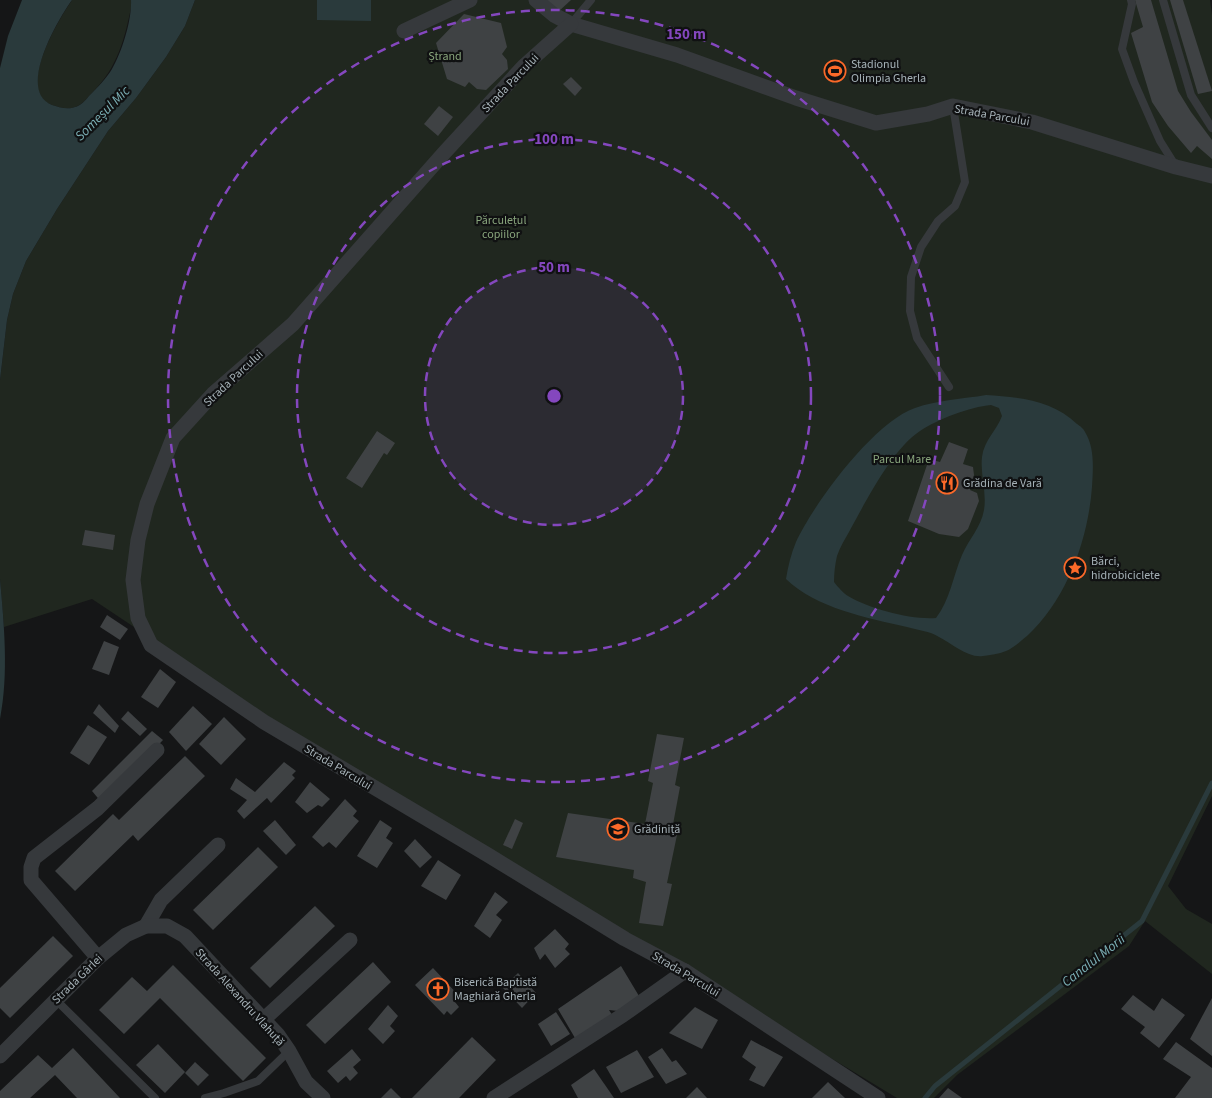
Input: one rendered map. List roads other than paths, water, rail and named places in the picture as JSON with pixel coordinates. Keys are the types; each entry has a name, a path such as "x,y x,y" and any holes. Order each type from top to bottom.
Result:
{"street":[{"path":"404,31 470,0"},
{"path":"536,0 554,16 571,24"},
{"name":"Strada Parcului","path":"872,1096 685,971 626,939 264,722 150,645 138,618 133,580 138,540 147,504 173,438 212,394 292,324 517,73 571,24 677,55 796,98 876,123 928,114 953,106 1032,122 1176,167 1212,176"},
{"path":"98,958 31,880 31,867 34,858 98,808 157,750"},
{"path":"146,926 162,900 218,845"},
{"name":"Strada Gârlei","path":"0,1056 98,958 126,935 146,926 167,926"},
{"name":"Strada Alexandru Vlahuță","path":"167,926 184,936 278,1034 306,1082 324,1098"},
{"path":"263,1020 350,940"},
{"path":"494,1098 623,1015 685,971"}],"lane":[{"path":"571,24 591,0"},
{"path":"1131,0 1132,4 1122,49 1134,82 1160,141 1176,167"},
{"path":"1163,0 1191,95 1212,128"},
{"path":"949,386 917,338 910,311 911,277 921,248 938,221 954,206 966,182 953,106"},
{"path":"56,1000 155,1098"},
{"path":"204,1098 224,1094 258,1081 289,1051"}],"water":[{"name":"Someșul Mic","path":"22,0 72,0 58,22 43,54 38,85 42,97 52,105 69,108 85,101 112,69 126,36 131,0 195,0 185,26 166,57 136,98 108,131 57,209 26,261 13,294 7,320 0,380 0,68 8,36"},
{"path":"317,0 371,0 371,21 317,20"},
{"path":"986,395 1034,401 1057,410 1082,428 1088,438 1093,459 1090,507 1086,527 1073,568 1053,605 1027,636 1009,650 983,656 971,655 932,633 859,616 827,605 798,589 786,579 796,542 816,507 847,466 882,429 899,416 923,405","holes":["991,405 999,408 1002,416 985,445 982,457 984,510 978,527 962,555 948,596 936,618 891,613 857,601 844,593 834,582 838,553 871,492 899,450 920,431 945,418 983,406"]},
{"path":"0,579 5,667 0,719"}],"waterway":[{"name":"Canalul Morii","path":"925,1098 935,1086 1142,921 1212,783"}],"place":[{"name":"Stadionul Olimpia Gherla","path":"835,71"},
{"name":"Grădina de Vară","path":"947,483"},
{"name":"Bărci, hidrobiciclete","path":"1075,568"},
{"name":"Grădiniță","path":"618,829"},
{"name":"Biserică Baptistă Maghiară Gherla","path":"438,989"}],"park label":[{"name":"Ștrand","path":"445,56"},
{"name":"Părculețul copiilor","path":"501,227"},
{"name":"Parcul Mare","path":"902,459"}]}
